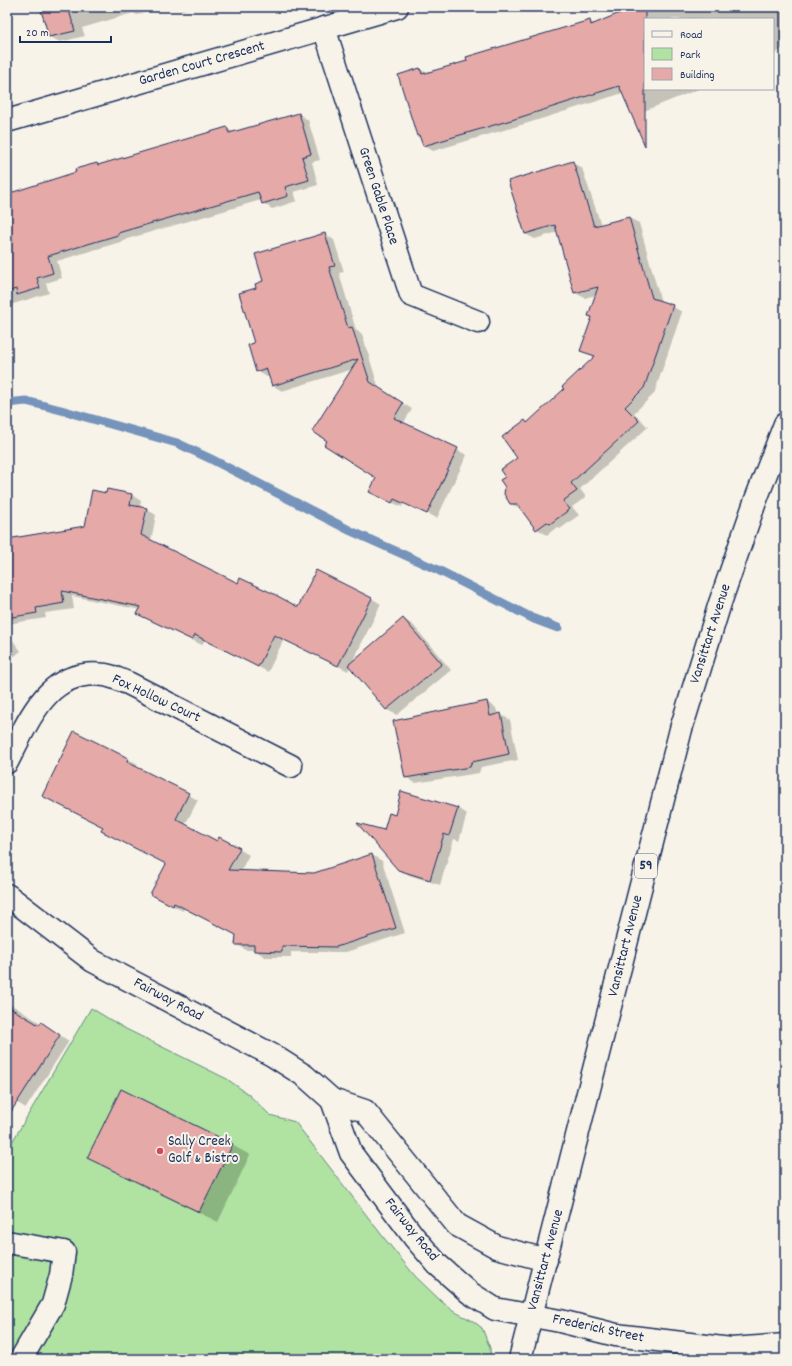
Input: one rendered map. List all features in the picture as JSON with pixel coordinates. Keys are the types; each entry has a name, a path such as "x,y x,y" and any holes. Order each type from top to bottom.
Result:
{"street":[{"name":"Garden Court Crescent","path":"7,121 397,7"},
{"name":"Green Gable Place","path":"324,28 411,295 478,322"},
{"name":"Vansittart Avenue","path":"520,1359 681,729 720,603 755,502 785,424"},
{"name":"Fox Hollow Court","path":"7,762 37,705 47,693 60,684 80,675 106,675 128,683 291,766"},
{"name":"Fairway Road","path":"7,895 93,960 272,1055 305,1076 332,1100 365,1111 457,1225 497,1247 546,1260"},
{"name":"Fairway Road","path":"332,1100 352,1153 414,1237 438,1265 470,1293 495,1308 532,1315"},
{"path":"7,1242 64,1252 61,1275 53,1304 21,1359"},
{"name":"Frederick Street","path":"532,1315 616,1335 677,1343 731,1349 785,1344"}],"green space":[{"path":"91,1008 124,1028 227,1079 248,1094 270,1115 295,1122 415,1276 442,1302 482,1328 490,1348 491,1359 7,1359 7,1149"}],"building":[{"path":"40,7 68,7 75,31 49,37"},
{"path":"634,7 645,7 645,146 619,86 423,146 419,135 417,136 398,75 420,68 422,74 467,61 466,57 590,20 591,25"},
{"path":"299,113 311,154 302,157 309,180 285,187 288,196 262,204 258,192 118,233 118,235 48,256 53,273 37,278 40,288 17,295 16,289 7,292 7,194 76,172 75,169 97,163 98,165 227,127 229,133"},
{"path":"573,161 594,226 629,217 652,298 673,305 644,388 625,407 639,421 571,483 577,491 563,501 570,509 550,524 547,522 536,530 517,504 510,504 504,494 505,487 500,480 505,477 500,470 517,458 502,437 525,420 527,423 564,389 562,387 595,356 580,351 592,317 588,316 598,287 574,293 555,225 525,234 508,181"},
{"path":"325,233 335,266 329,267 348,328 352,327 370,382 403,403 394,418 458,448 427,514 394,499 392,503 369,492 376,478 324,445 327,441 312,431 358,359 272,386 266,368 256,372 248,345 254,343 239,293 256,288 255,284 263,281 255,254"},
{"path":"107,489 132,494 130,505 147,508 141,535 238,583 240,578 298,607 316,570 372,598 338,666 274,635 258,667 195,635 192,640 137,614 141,607 62,591 64,603 36,608 37,613 7,618 7,539 85,526 92,490 106,493"},
{"path":"403,618 442,664 386,710 348,665"},
{"path":"487,701 490,716 501,713 509,754 472,762 470,767 405,778 393,721"},
{"path":"74,731 128,758 127,762 189,793 176,819 217,841 219,837 240,848 228,870 314,873 372,854 396,928 336,947 282,946 282,952 254,951 254,945 235,945 236,935 174,903 173,906 150,894 166,864 101,831 103,827 42,796"},
{"path":"401,791 458,808 449,836 444,834 430,880 398,870 357,823 384,830 389,813 395,815"},
{"path":"7,1006 39,1025 41,1022 60,1035 7,1118"},
{"name":"Sally Creek Golf & Bistro","path":"121,1089 233,1144 199,1212 87,1158"}],"waterway":[{"path":"7,403 26,401 177,443 351,531 438,570 534,619 558,628"}],"place":[{"name":"Sally Creek Golf & Bistro","path":"160,1151"}]}
